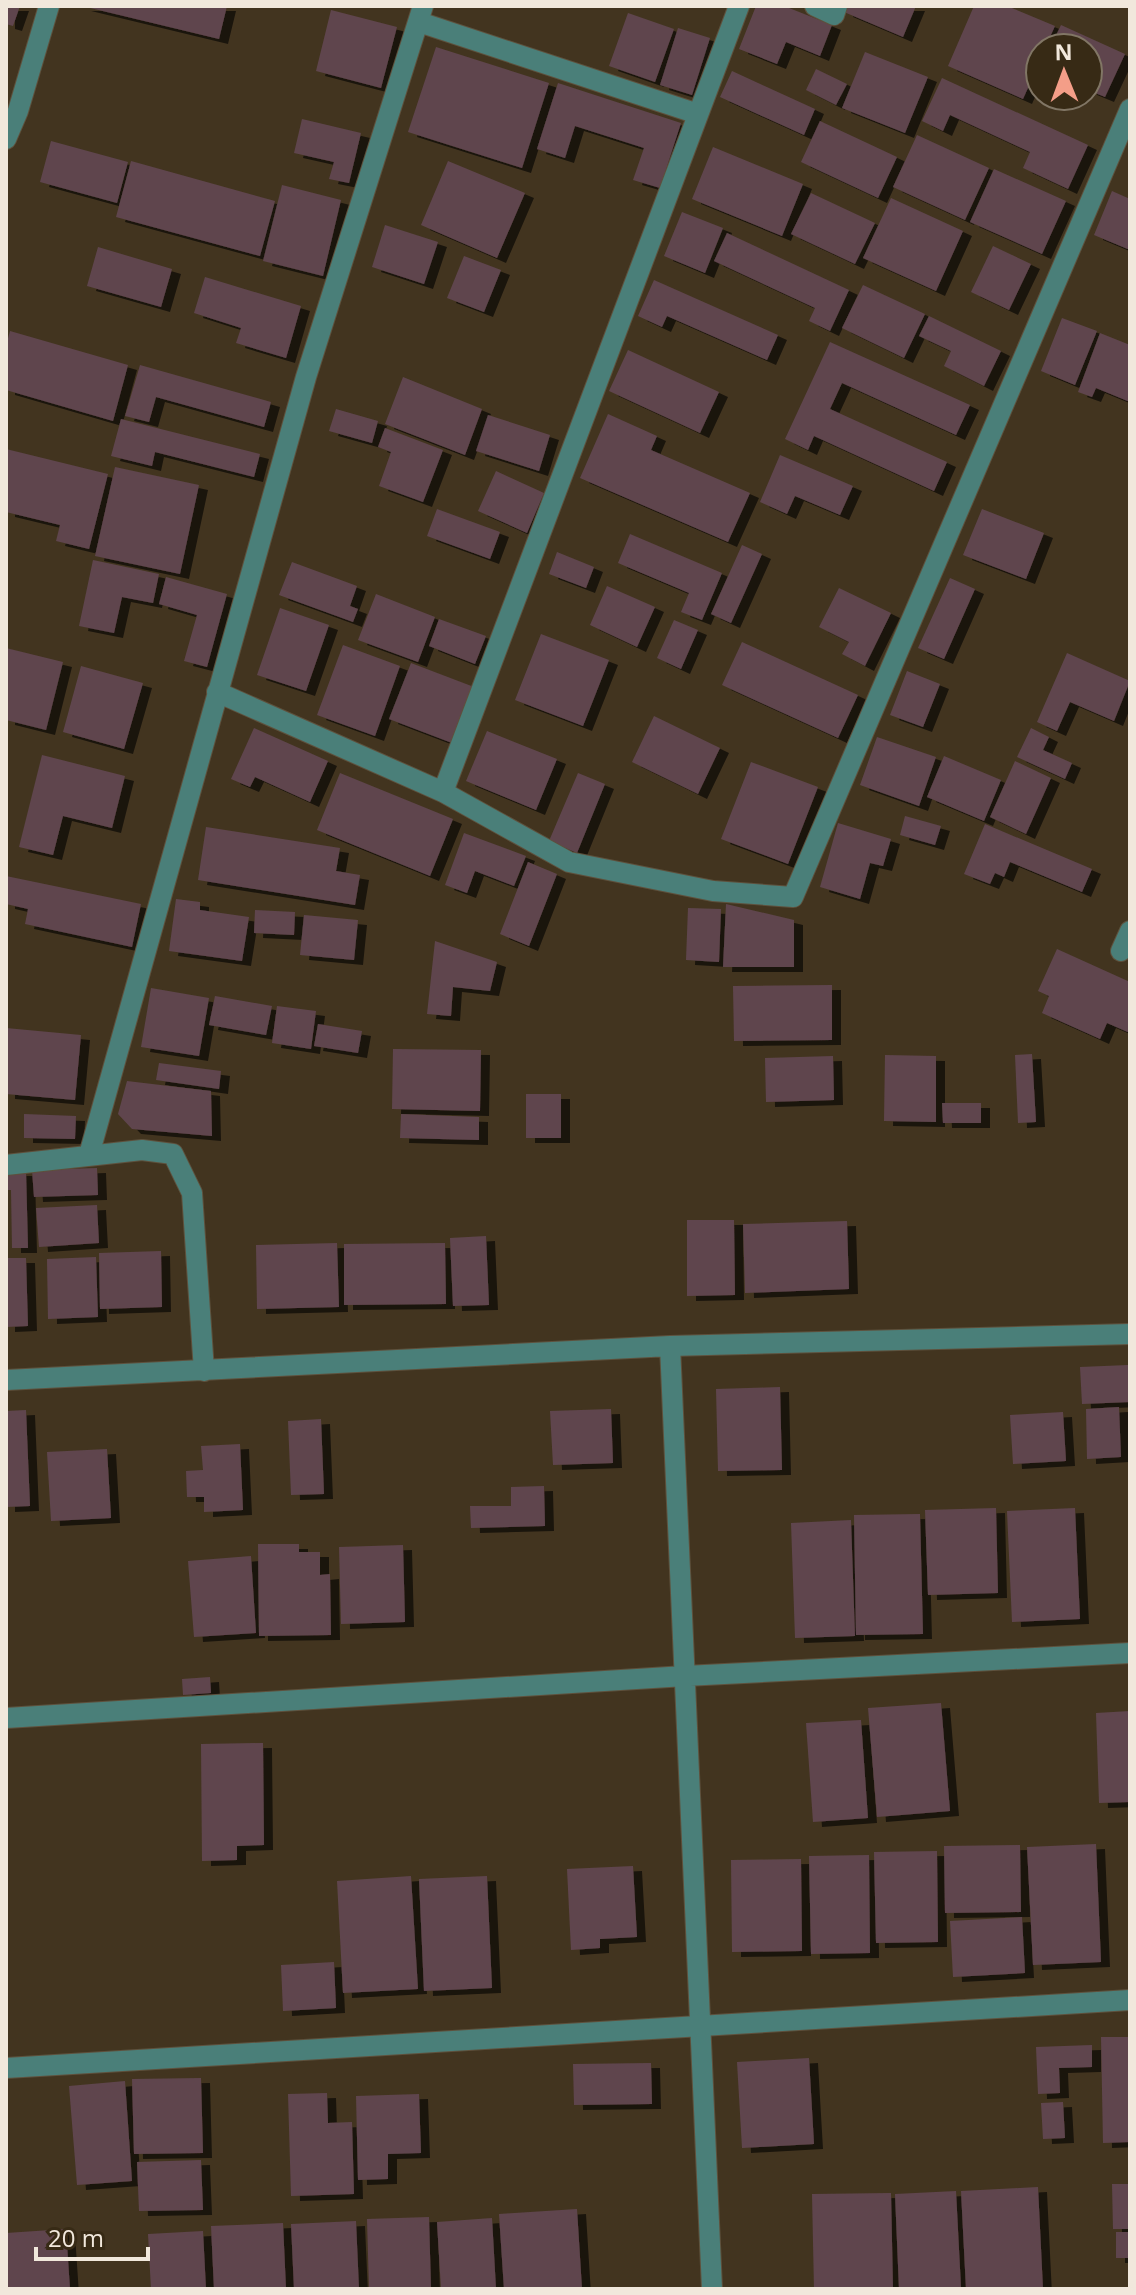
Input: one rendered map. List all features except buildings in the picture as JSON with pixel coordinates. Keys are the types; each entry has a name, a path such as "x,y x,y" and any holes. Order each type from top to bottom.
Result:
{"street":[{"path":"6,139 18,111 49,6"},
{"path":"443,792 739,6"},
{"path":"815,6 834,15 837,6"},
{"path":"89,1155 306,377 421,14 698,114"},
{"path":"217,692 443,792 569,862 713,891 793,897 1130,109"},
{"path":"1121,951 1130,931"},
{"path":"6,1165 142,1150 173,1154 192,1193 204,1371"},
{"path":"6,1380 670,1346 1130,1334"},
{"path":"670,1346 712,2289"},
{"path":"6,1718 685,1676 1130,1653"},
{"path":"6,2068 1130,2000"}]}
